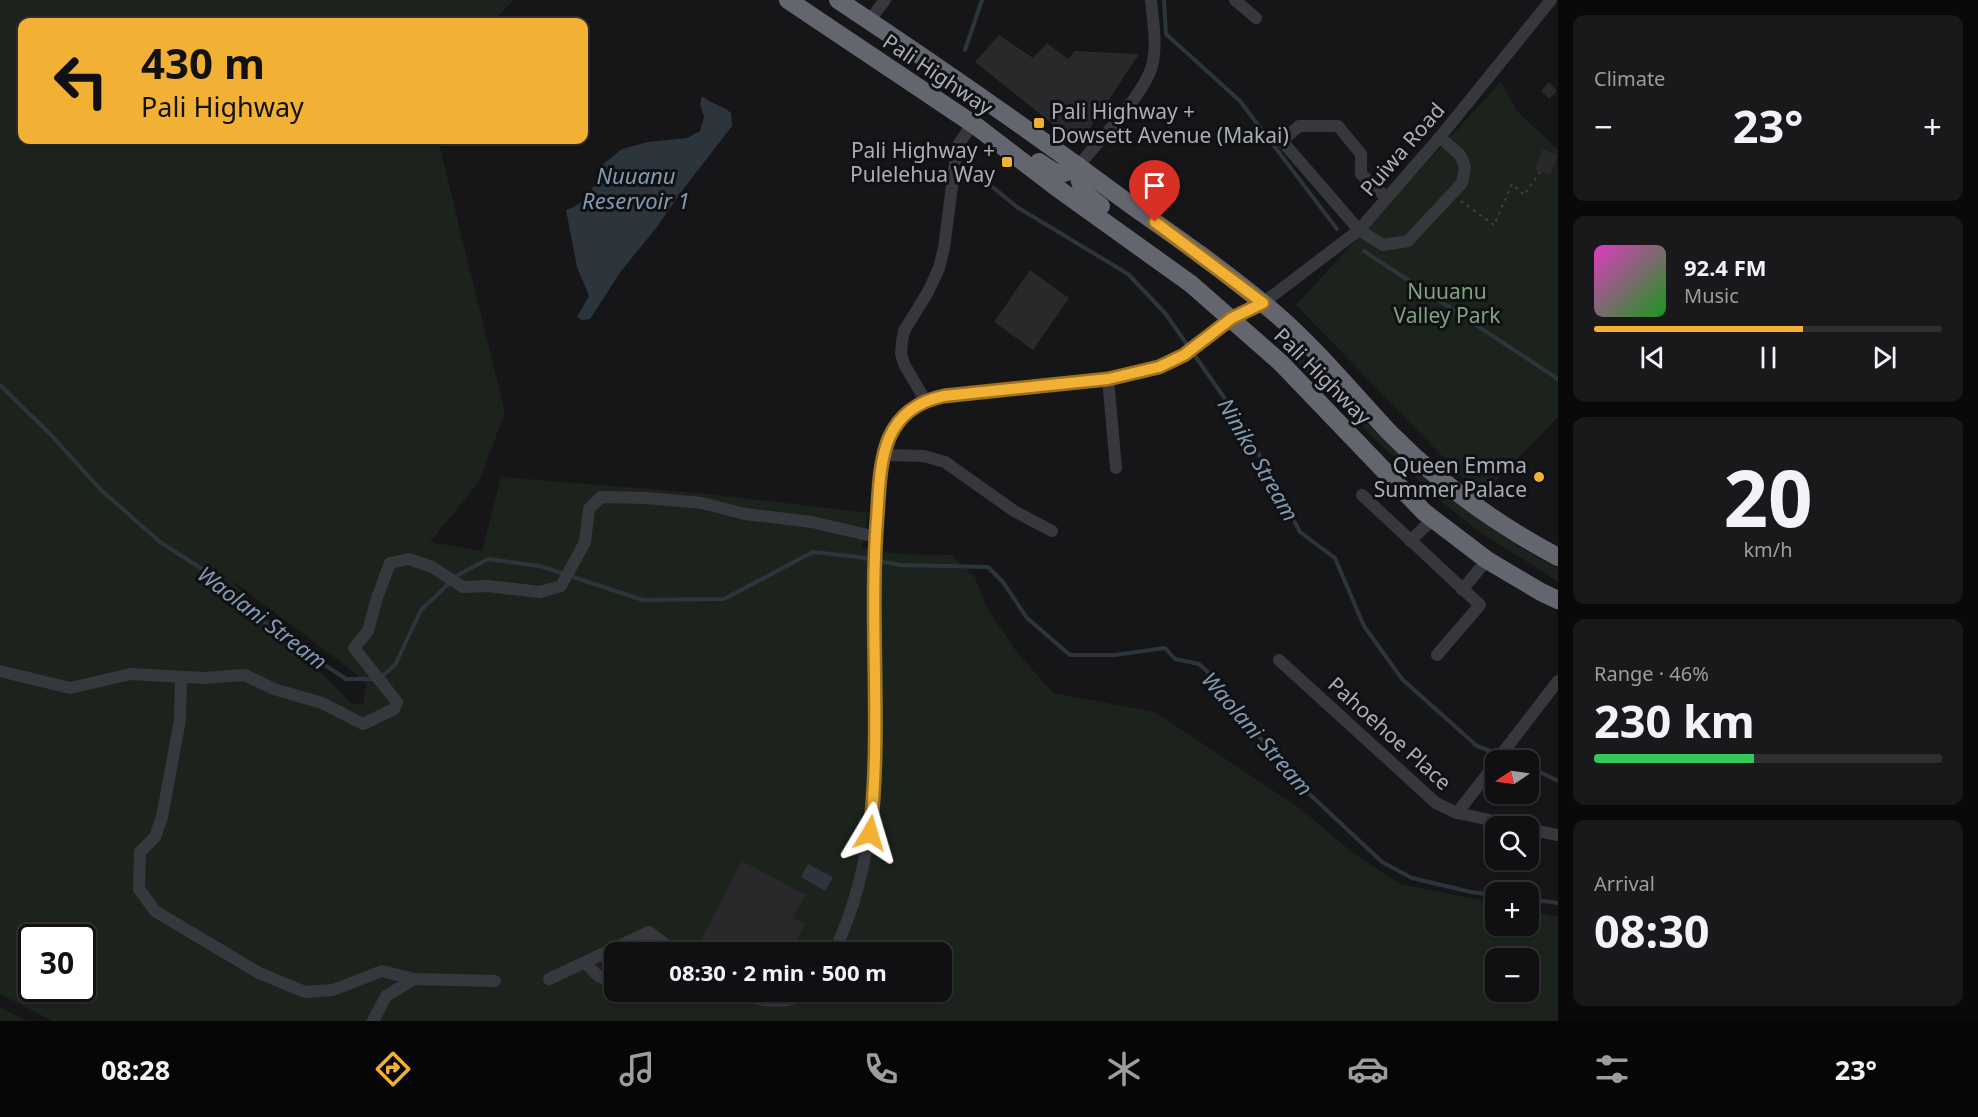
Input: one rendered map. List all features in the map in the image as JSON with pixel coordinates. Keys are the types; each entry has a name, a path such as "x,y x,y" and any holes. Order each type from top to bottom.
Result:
{"highway":[{"name":"Pali Highway","path":"788,0 974,125 1191,284 1281,363 1424,512 1487,560 1558,600"},
{"name":"Pali Highway","path":"838,0 1078,166 1263,303 1301,335 1390,432 1428,469 1481,512 1558,557"},
{"path":"974,125 988,124 1058,174 1067,174 1078,166"},
{"path":"1078,166 1079,184 1086,195 1128,227 1133,242"}],"street":[{"path":"869,21 885,0"},
{"path":"1078,166 1139,92 1151,69 1155,48 1151,0"},
{"path":"1235,0 1256,18"},
{"name":"Puiwa Road","path":"925,400 944,396 1108,379 1159,367 1184,355 1232,318 1263,303 1359,230 1555,1"},
{"path":"839,942 850,918 858,889 870,833 875,790 874,575 882,461 897,424 908,412 925,400 904,364 901,354 902,341 904,331 928,292 939,268 944,248 957,147 974,125"},
{"path":"1387,198 1361,174 1361,154 1338,126 1299,126 1282,141 1359,230 1383,245 1408,241 1462,183 1465,168 1460,154 1440,136"},
{"path":"1108,379 1116,468"},
{"path":"885,455 924,456 945,462 1014,511 1052,531"},
{"path":"1362,495 1410,542 1480,604 1437,655"},
{"path":"0,671 70,688 131,674 203,678 245,675 274,689 322,703 363,724 394,709 397,702 354,648 368,632 390,563 409,559 432,567 463,587 487,586 540,592 561,586 585,542 589,509 601,497 702,503 745,513 812,522 876,542"},
{"path":"1410,542 1433,519"},
{"path":"1462,590 1487,560"},
{"name":"Pahoehoe Place","path":"1279,660 1436,803 1457,813 1485,819"},
{"path":"181,677 180,720 162,818 155,837 140,852 139,889 155,911 259,973 305,992 333,990 382,971 414,979 495,981"},
{"path":"1505,750 1558,681"},
{"path":"1457,813 1485,776"},
{"path":"1539,831 1558,835"},
{"path":"629,942 649,932 662,942"},
{"path":"549,979 604,954"},
{"path":"586,963 598,977 604,979"},
{"path":"373,1021 386,996 414,979"}],"path":[{"path":"1453,192 1467,206 1494,225 1512,184 1524,195 1540,172"}],"green space":[{"path":"0,0 513,0 497,18 18,18 18,144 439,144 505,412 479,482 430,542 482,551 501,477 710,494 868,513 862,548 897,554 951,555 975,577 986,607 1016,651 1053,693 1155,712 1298,807 1353,853 1400,884 1485,901 1485,936 1539,936 1539,912 1558,917 1558,1021 53,1021 0,994","holes":["230,579 354,672 366,685 363,704 352,704"]},
{"name":"Nuuanu Valley Park","path":"1501,82 1517,111 1558,150 1558,417 1481,496 1296,305"},
{"path":"1279,338 1303,359 1341,400 1444,492 1499,534 1558,568 1558,581 1481,533 1442,502 1327,394 1278,341"},
{"path":"0,1007 27,1021 0,1021"}],"water":[{"name":"Nuuanu Reservoir 1","path":"702,96 731,113 732,126 657,227 621,271 590,319 582,320 577,317 589,296 577,267 566,210 584,200 595,185 602,165 622,149 648,142 687,138 700,131 704,117 700,104"},
{"path":"808,864 833,877 825,891 801,877"}],"building":[{"path":"999,35 1033,58 1047,43 1068,59 1075,51 1139,54 1079,145 975,62"},
{"path":"1549,82 1557,91 1549,99 1541,91"},
{"path":"1542,149 1558,155 1550,175 1535,170"},
{"path":"1030,270 1069,298 1033,350 994,322"},
{"path":"742,861 806,895 792,918 805,924 795,942 700,942"}],"waterway":[{"name":"Niniko Stream","path":"965,50 982,0"},
{"path":"1164,0 1166,34 1240,101 1337,229"},
{"name":"Niniko Stream","path":"978,175 1017,207 1128,274 1165,313 1244,426 1300,532 1335,558 1364,626 1402,679 1477,746 1488,750"},
{"path":"1364,251 1558,379"},
{"name":"Waolani Stream","path":"0,385 50,434 101,490 160,542 224,583 275,632 346,679 374,679"},
{"name":"Waolani Stream","path":"381,677 395,665 421,610 458,575 488,559 540,566 643,600 724,599 813,552 900,565 988,567 1003,582 1027,618 1070,655 1115,655 1165,648 1175,659 1199,664 1224,687 1243,718 1303,788 1382,862 1412,878 1485,894"},
{"name":"Niniko Stream","path":"1539,772 1558,781"},
{"name":"Waolani Stream","path":"1539,900 1558,903"}],"place":[{"name":"Pali Highway + Dowsett Avenue (Makai)","path":"1039,123"},
{"name":"Pali Highway + Pulelehua Way","path":"1007,162"},
{"name":"Queen Emma Summer Palace","path":"1539,477"}],"route":[{"path":"870,833 875,790 874,575 882,461 889,439 897,424 908,412 925,400 944,396 1108,379 1159,367 1184,355 1232,318 1263,303 1155,222"}]}
